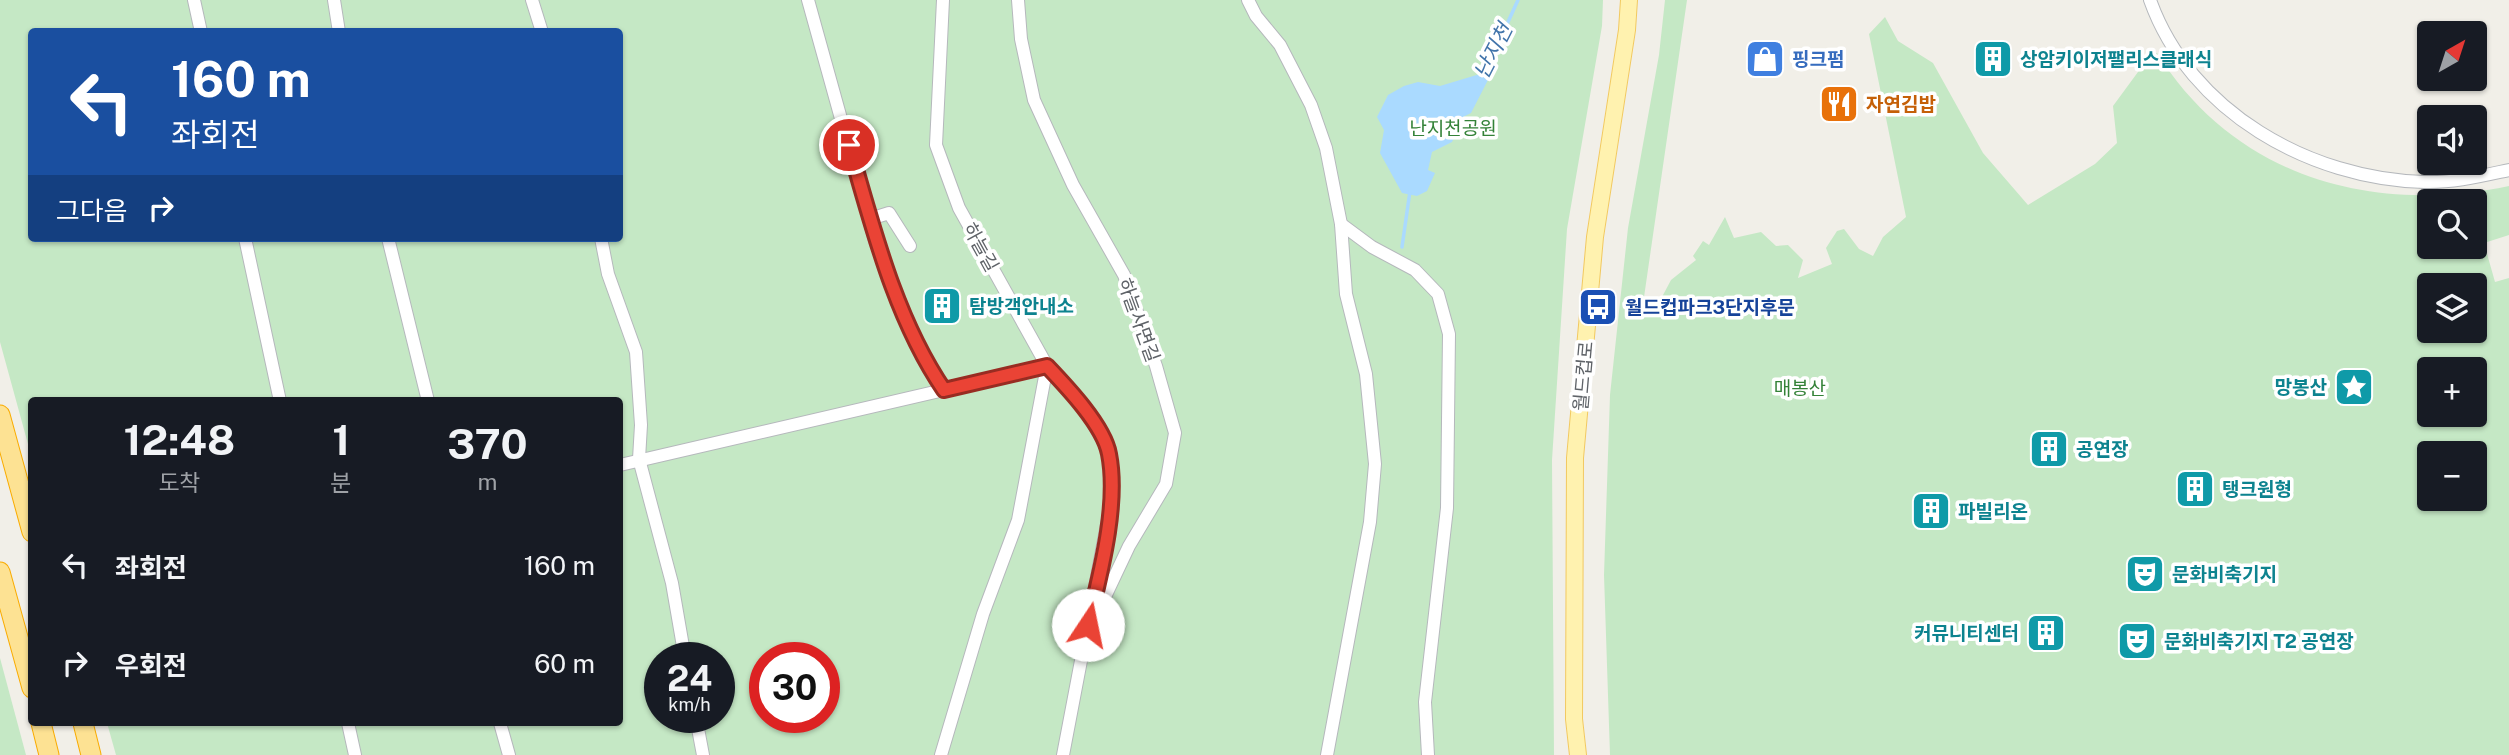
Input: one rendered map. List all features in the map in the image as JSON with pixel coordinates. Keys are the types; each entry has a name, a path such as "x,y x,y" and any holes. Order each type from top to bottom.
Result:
{"highway":[{"path":"0,415 28,517"},
{"path":"0,572 28,674"},
{"path":"42,726 50,755"},
{"path":"84,726 91,755"}],"main road":[{"name":"월드컵로","path":"1578,755 1574,719 1575,458 1595,237 1629,0"}],"street":[{"path":"194,0 200,28"},
{"path":"334,0 338,28"},
{"path":"532,0 540,28"},
{"path":"808,0 870,219 923,359 944,390"},
{"name":"하늘길","path":"943,0 936,145 959,208 1047,366 1080,401 1109,452 1112,498 1063,755"},
{"name":"하늘사면길","path":"1018,0 1021,39 1034,100 1073,185 1124,275 1157,366 1175,433 1166,484 1117,570 1085,640"},
{"path":"1248,0 1256,16 1280,45 1311,104 1326,148 1341,224 1346,294 1366,374 1376,464 1370,522 1327,755"},
{"path":"2150,0 2171,44 2216,99 2243,121 2294,152 2355,174 2391,180 2464,180 2509,170"},
{"path":"870,219 889,213 910,246"},
{"path":"1341,224 1372,247 1415,270 1438,294 1449,334 1447,508 1425,702 1428,755"},
{"path":"246,242 279,397"},
{"path":"389,242 427,397"},
{"path":"602,242 608,274 636,352 641,425 639,459 672,583 682,642"},
{"path":"623,464 1047,366 1018,520 983,614 941,755"},
{"path":"349,726 355,755"},
{"path":"501,726 509,755"},
{"path":"699,733 703,755"}],"green space":[{"name":"난지천공원","path":"0,0 1603,0 1602,26 1567,229 1552,460 1554,755 116,755 108,726 623,726 623,397 28,397 28,444 0,342"},
{"name":"매봉산","path":"1665,0 1687,0 1642,311 1654,312 1671,280 1696,260 1693,256 1703,241 1709,245 1725,217 1734,238 1761,232 1776,246 1788,245 1803,260 1798,278 1832,264 1826,248 1837,231 1844,229 1859,249 1873,256 1883,237 1906,217 1869,34 1885,17 1898,41 1933,63 1983,153 2028,205 2095,164 2117,143 2113,106 2149,57 2157,53 2189,96 2226,130 2266,157 2310,177 2358,189 2417,195 2417,259 2487,259 2487,254 2495,282 2509,278 2509,755 1610,755 1604,575 1610,395 1628,228 1659,55"},
{"path":"2509,186 2509,235 2487,242 2487,189"},
{"path":"0,658 26,755 0,755"}],"water":[{"path":"1480,74 1488,80 1471,113 1463,117 1452,142 1432,152 1428,170 1435,173 1427,191 1417,196 1402,193 1380,153 1384,130 1377,117 1388,95 1418,82 1440,86"}],"waterway":[{"name":"난지천","path":"1482,79 1518,0"},
{"name":"난지천","path":"1402,247 1410,191"}],"place":[{"name":"핑크펌","path":"1765,59"},
{"name":"상암키이저팰리스클래식","path":"1993,59"},
{"name":"자연김밥","path":"1839,104"},
{"name":"탐방객안내소","path":"942,306"},
{"name":"월드컵파크3단지후문","path":"1598,307"},
{"name":"망봉산","path":"2354,387"},
{"name":"공연장","path":"2049,449"},
{"name":"탱크원형","path":"2195,489"},
{"name":"파빌리온","path":"1931,511"},
{"name":"문화비축기지","path":"2145,574"},
{"name":"커뮤니티센터","path":"2046,633"},
{"name":"문화비축기지 T2 공연장","path":"2137,641"}],"route":[{"path":"849,145 876,241 923,359 944,390 1047,366 1080,401 1109,452 1112,498 1088,625"}]}
